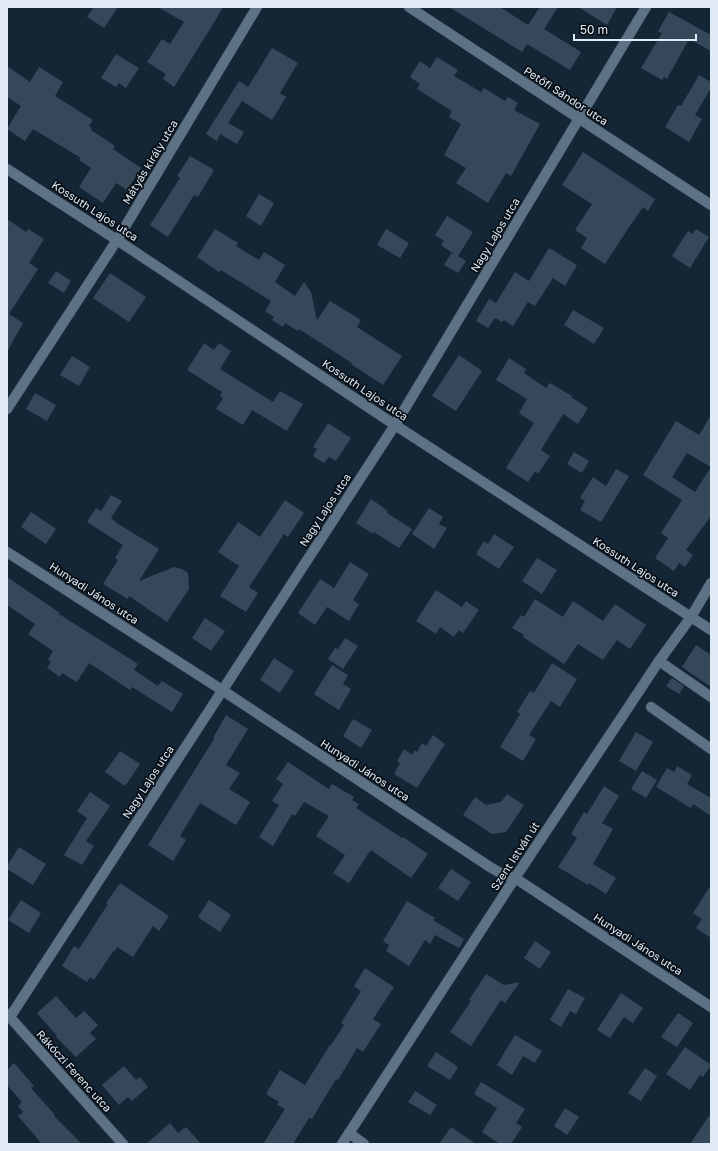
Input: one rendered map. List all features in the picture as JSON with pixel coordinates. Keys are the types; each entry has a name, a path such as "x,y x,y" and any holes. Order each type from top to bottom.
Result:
{"street":[{"name":"Mátyás király utca","path":"7,409 117,240 258,7"},
{"name":"Petőfi Sándor utca","path":"409,7 711,205"},
{"name":"Nagy Lajos utca","path":"8,1016 395,424 646,7"},
{"name":"Kossuth Lajos utca","path":"7,168 711,630"},
{"name":"Hunyadi János utca","path":"7,552 222,690 490,867 502,874 515,878 711,1007"},
{"name":"Szent István út","path":"342,1144 515,878 659,661 691,617 711,583"},
{"path":"659,661 711,696"},
{"path":"651,707 711,749"},
{"name":"Rákóczi Ferenc utca","path":"8,1016 123,1144"},
{"path":"349,1134 364,1144"}],"building":[{"path":"94,7 118,7 104,28 87,17"},
{"path":"158,7 223,7 174,87 163,79 166,74 147,62 162,39 170,44 184,22"},
{"path":"449,7 500,7 528,25 540,7 558,7 544,29 581,52 570,70 527,44 522,52"},
{"path":"578,7 617,7 607,25"},
{"path":"669,12 711,35 711,51 689,39 667,79 664,77 662,80 641,68 662,33 658,31"},
{"path":"272,48 298,63 280,93 286,97 272,120 242,101 228,123 244,132 237,144 220,134 217,141 206,134 239,81 248,87"},
{"path":"116,54 139,68 126,88 119,83 116,87 101,78"},
{"path":"437,57 458,70 454,76 481,92 484,88 505,101 508,97 518,103 514,110 540,124 511,176 506,173 488,203 456,183 466,168 444,155 461,124 449,117 452,111 417,89 420,84 410,77 420,61 430,68"},
{"path":"7,66 30,82 39,67 63,82 55,96 93,120 89,126 92,128 91,130 115,146 113,149 141,168 127,190 116,183 103,203 79,187 91,168 79,160 81,158 33,129 25,141 7,129 21,106 7,97"},
{"path":"699,75 711,82 711,88 695,115 702,119 689,142 665,127 678,105 681,106"},
{"path":"583,152 655,199 648,211 643,207 605,264 581,248 587,238 575,230 592,204 562,185"},
{"path":"190,156 214,170 198,197 194,195 168,237 150,225 180,178 177,176"},
{"path":"259,194 274,203 261,226 246,216"},
{"path":"447,216 473,232 458,256 466,261 458,273 444,265 452,253 441,245 444,241 435,235"},
{"path":"7,219 26,232 28,229 44,239 29,263 38,269 9,314 23,323 7,352"},
{"path":"215,229 238,243 236,246 259,260 264,252 285,265 275,282 295,296 304,282 311,292 317,320 330,301 361,320 357,327 402,356 383,385 299,329 298,331 285,323 283,327 272,320 274,317 265,311 271,301 221,270 219,272 197,257"},
{"path":"386,229 409,243 400,258 377,245"},
{"path":"696,229 709,237 690,268 672,256 688,231 692,234"},
{"path":"549,248 577,265 565,286 553,278 535,306 528,302 513,326 504,320 502,322 495,318 488,328 476,321 489,299 496,303 515,272 529,281"},
{"path":"56,271 71,281 64,293 48,283"},
{"path":"110,273 146,297 129,322 93,298"},
{"path":"573,310 604,328 594,344 564,325"},
{"path":"204,343 214,350 219,343 231,351 220,369 273,402 280,391 303,404 287,431 252,410 243,425 216,409 223,398 220,396 222,392 187,370"},
{"path":"459,355 482,371 456,411 432,396"},
{"path":"72,356 90,367 79,386 60,375"},
{"path":"509,358 526,369 524,373 546,388 550,383 572,396 571,397 588,408 578,424 563,414 541,450 550,456 538,474 535,471 528,482 506,468 534,423 519,413 527,399 496,380"},
{"path":"35,393 56,405 47,421 26,409"},
{"path":"711,415 711,467 711,516 686,550 693,555 685,567 679,563 674,571 655,558 668,538 661,533 682,500 643,475 676,421 699,435","holes":["687,453 711,467 695,492 672,477"]},
{"path":"328,423 351,438 336,461 329,457 324,463 313,456 317,449 313,447"},
{"path":"574,452 589,461 582,473 567,464"},
{"path":"616,469 629,476 601,522 580,510 585,501 580,498 593,477 606,486"},
{"path":"111,495 122,501 111,518 159,549 139,581 174,567 182,569 188,573 189,589 167,622 129,596 128,599 103,584 118,560 115,558 123,545 87,522 96,508 101,511"},
{"path":"371,499 388,511 387,513 412,529 399,548 374,532 373,534 356,523"},
{"path":"285,500 304,513 288,537 284,534 249,587 258,593 246,612 220,596 239,566 218,552 238,522 260,537"},
{"path":"429,508 443,517 439,524 447,528 434,549 412,534"},
{"path":"31,512 56,529 46,544 21,527"},
{"path":"494,534 514,547 499,569 476,554 484,541 488,544"},
{"path":"537,558 557,570 542,594 522,581"},
{"path":"350,562 369,574 353,600 359,604 349,621 327,607 315,625 298,613 320,579 334,588"},
{"path":"7,577 60,613 59,614 138,664 134,670 158,686 162,681 183,694 172,712 132,687 130,690 89,663 77,682 62,673 60,677 47,668 51,662 48,660 53,651 28,634 35,624 7,605"},
{"path":"436,590 462,607 466,601 479,610 463,633 459,630 454,637 440,627 436,634 416,621"},
{"path":"535,599 563,617 573,601 603,621 615,604 646,625 630,649 617,640 603,660 578,644 564,664 512,628 521,615 524,617"},
{"path":"205,618 225,631 211,651 192,638"},
{"path":"345,638 358,646 343,669 328,659 335,648 338,649"},
{"path":"696,645 711,655 711,687 682,667"},
{"path":"274,658 294,671 280,693 260,680"},
{"path":"552,663 577,679 560,707 551,701 529,735 536,739 523,761 500,747 520,714 517,712 530,691 534,693"},
{"path":"332,665 348,675 343,684 351,689 339,710 314,694"},
{"path":"672,678 684,686 679,694 666,686"},
{"path":"226,715 248,729 226,765 240,773 229,789 250,802 236,825 200,803 180,836 186,840 173,861 148,845 214,739 213,738"},
{"path":"353,719 372,730 361,748 343,736"},
{"path":"636,732 653,742 636,771 619,761"},
{"path":"433,735 445,744 417,788 394,774 400,763 397,761 404,749 412,755 415,750 417,752 422,743 426,746"},
{"path":"120,751 140,764 125,786 105,772"},
{"path":"288,762 329,789 332,784 354,797 352,800 359,804 356,808 428,854 411,878 371,850 349,883 333,873 345,855 316,836 329,816 304,802 295,816 292,814 273,846 259,837 279,805 272,801 283,784 276,779"},
{"path":"677,766 692,775 687,784 711,798 711,816 693,804 691,808 656,787 667,768 674,772"},
{"path":"642,771 657,780 646,798 631,789"},
{"path":"604,786 619,796 602,823 613,829 593,864 616,878 606,894 589,883 588,885 558,867 577,838 571,834 584,812 587,814"},
{"path":"90,792 110,806 86,841 94,846 82,865 64,855 87,818 77,811"},
{"path":"507,794 524,805 506,832 492,834 463,815 475,797 486,805 501,802"},
{"path":"19,847 46,864 33,885 7,869 7,866"},
{"path":"451,869 471,882 458,901 438,888"},
{"path":"120,883 169,916 159,931 153,926 133,957 117,947 94,980 90,977 87,982 62,966 74,946 79,949 108,904 106,903"},
{"path":"711,885 711,938 696,928 702,919 693,913"},
{"path":"21,900 41,913 29,933 8,920"},
{"path":"209,900 231,915 220,932 198,917"},
{"path":"407,901 435,918 433,920 464,939 459,948 435,935 430,944 425,940 409,966 386,951 389,945 383,941"},
{"path":"535,941 551,952 540,969 524,958"},
{"path":"365,968 394,987 373,1019 381,1024 363,1052 357,1048 312,1119 309,1118 293,1144 263,1144 285,1109 277,1105 279,1102 266,1094 280,1070 305,1085 344,1025 341,1023 361,991 354,986"},
{"path":"486,974 504,985 520,982 505,1003 501,1000 471,1046 450,1032 471,1001 469,1000"},
{"path":"568,989 585,998 576,1014 570,1011 561,1027 550,1020"},
{"path":"621,993 643,1008 633,1023 624,1017 610,1038 597,1030"},
{"path":"56,996 76,1018 84,1011 98,1025 90,1033 96,1039 76,1057 56,1037 57,1036 37,1013"},
{"path":"678,1013 693,1023 677,1047 661,1037"},
{"path":"515,1035 542,1051 535,1063 523,1056 512,1075 497,1065"},
{"path":"685,1047 711,1065 703,1077 700,1075 690,1090 666,1074"},
{"path":"436,1052 458,1067 450,1080 427,1066"},
{"path":"14,1063 34,1086 31,1088 55,1115 54,1116 82,1144 42,1144 18,1116 23,1112 18,1106 22,1102 7,1085 7,1070"},
{"path":"124,1066 136,1080 140,1077 148,1087 132,1101 128,1097 119,1105 102,1085"},
{"path":"645,1068 657,1076 641,1101 628,1093"},
{"path":"481,1082 525,1109 516,1123 522,1127 511,1144 500,1144 482,1132 497,1108 474,1094"},
{"path":"415,1091 437,1105 430,1115 408,1102"},
{"path":"565,1108 579,1117 567,1135 554,1126"},
{"path":"711,1113 711,1144 690,1144"},
{"path":"170,1123 178,1133 186,1127 201,1144 146,1144"},
{"path":"451,1127 476,1144 439,1144"}]}
